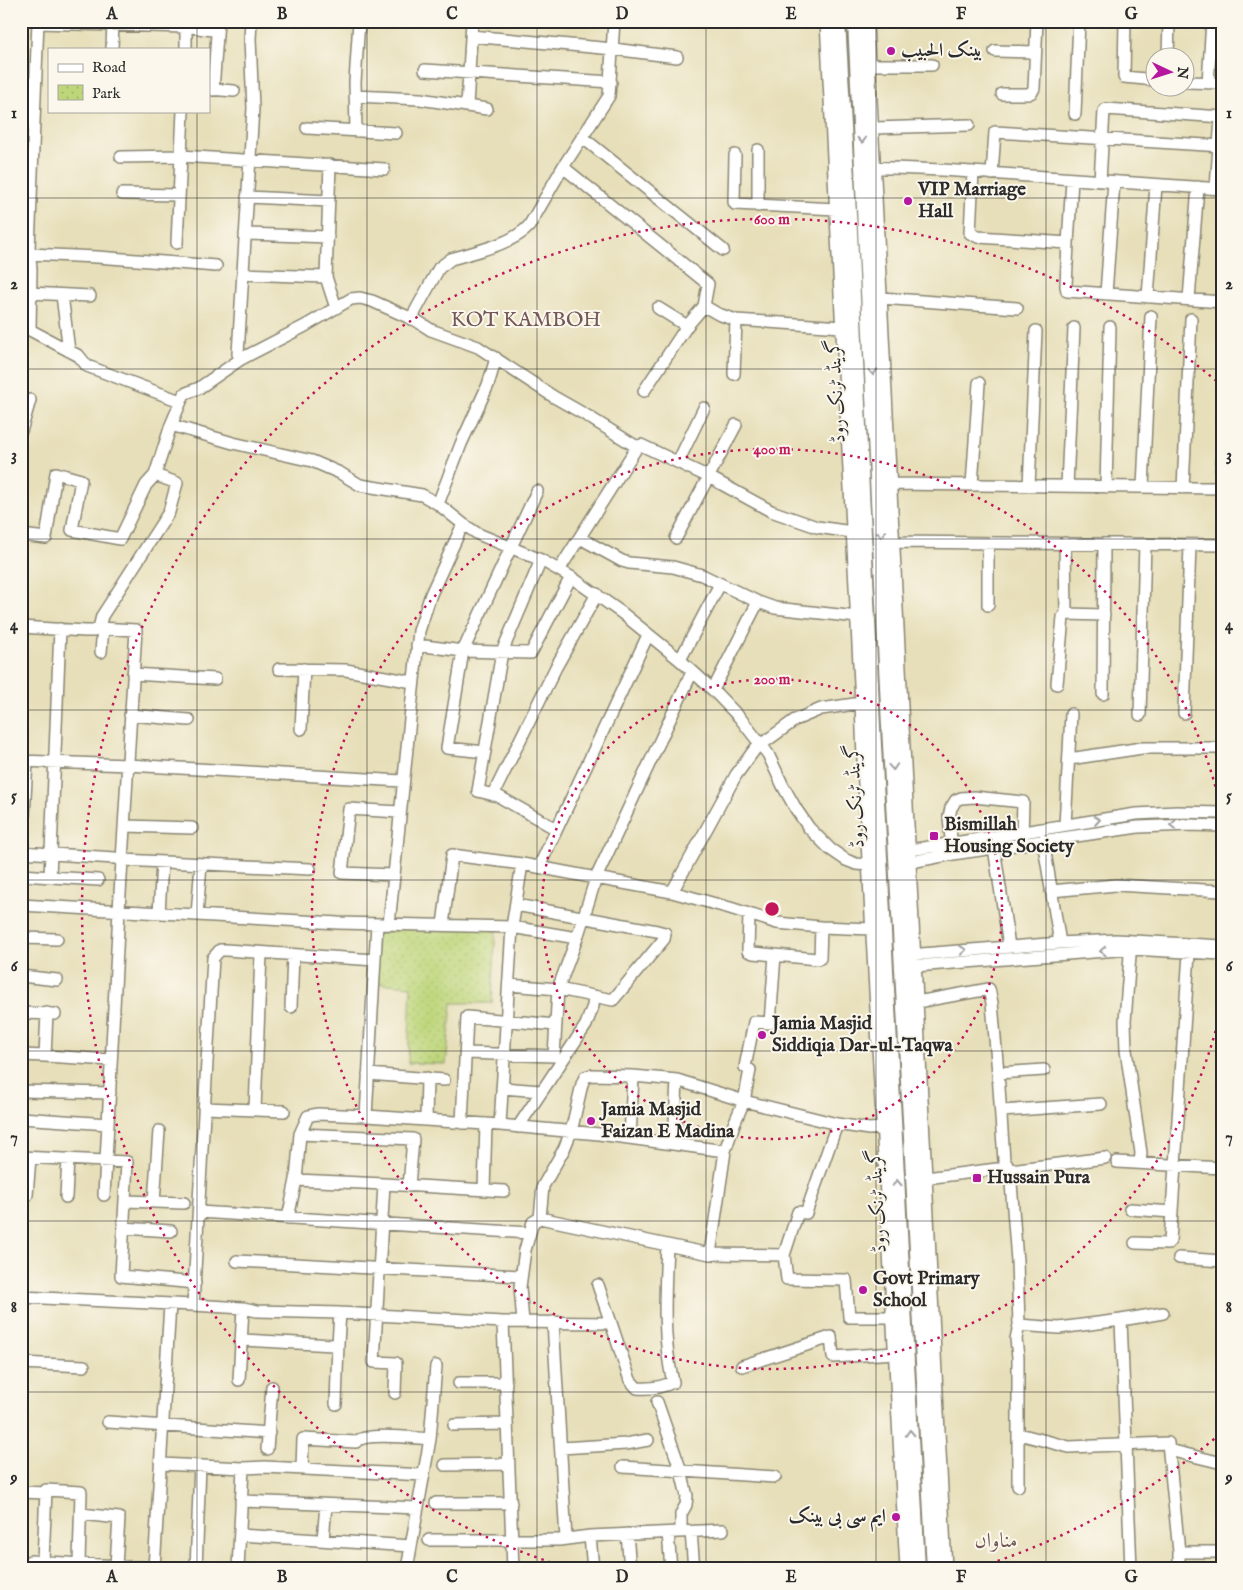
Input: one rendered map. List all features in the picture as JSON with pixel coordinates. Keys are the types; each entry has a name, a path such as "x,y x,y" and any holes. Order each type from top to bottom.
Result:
{"highway":[{"name":"گرینڈ ٹرنک روڈ","path":"837,21 842,208 849,232 844,255 896,1308 917,1569"},
{"name":"گرینڈ ٹرنک روڈ","path":"856,21 869,167 867,231 892,624 889,707 898,734 906,854 925,1311 940,1568"},
{"path":"849,232 867,231"},
{"path":"866,705 889,707"},
{"path":"896,1308 925,1311"}],"street":[{"path":"241,359 238,354 253,108 251,21"},
{"path":"356,132 355,96 359,21"},
{"path":"467,106 472,21"},
{"path":"411,319 439,268 445,263 451,259 498,245 524,231 609,96 614,21"},
{"path":"826,21 842,208 844,255 842,327 849,349 852,532 857,617 866,705 869,865 882,1128 896,1308 894,1353 906,1569"},
{"path":"867,21 874,128 869,167 881,298 895,542 892,624 898,734"},
{"path":"1002,94 1028,94 1034,88 1037,21"},
{"path":"1075,114 1079,21"},
{"path":"1125,21 1124,77 1146,79"},
{"path":"1169,48 1170,21"},
{"path":"1208,83 1212,21"},
{"path":"180,401 87,366 80,356 30,330 30,293 26,269 29,254 26,188 38,22 196,27 202,30 218,26 211,90 234,91"},
{"path":"112,48 113,23"},
{"path":"186,27 186,48"},
{"path":"471,36 677,57"},
{"path":"994,51 1035,52"},
{"path":"870,65 932,65"},
{"path":"425,70 611,82"},
{"path":"1196,82 1222,83"},
{"path":"355,96 420,100 487,109"},
{"path":"869,167 973,172 1072,180 1219,188 1222,117 1106,109 1104,111 1100,181"},
{"path":"177,243 183,112"},
{"path":"874,128 969,125"},
{"path":"307,128 396,133"},
{"path":"992,174 995,132 1221,146"},
{"path":"582,137 723,250"},
{"path":"758,150 758,206"},
{"path":"735,155 734,202 737,205 842,208"},
{"path":"121,157 181,156 384,169"},
{"path":"330,165 326,277 336,308"},
{"path":"563,167 708,284 704,306 687,326 644,391"},
{"path":"973,172 970,233 973,236 1068,243"},
{"path":"1072,180 1067,291 1222,302"},
{"path":"1106,294 1114,182"},
{"path":"1148,297 1156,185"},
{"path":"1189,299 1198,187"},
{"path":"122,194 179,195"},
{"path":"247,197 329,201"},
{"path":"245,234 328,238"},
{"path":"29,254 216,266"},
{"path":"244,274 326,277"},
{"path":"30,293 90,296"},
{"path":"62,295 69,351"},
{"path":"21,535 46,538 56,473 81,480 72,530 120,540 146,485 155,475 170,425 184,394 199,388 241,359 305,326 351,299 360,298 372,301 431,330 478,347 554,397 637,447"},
{"path":"881,298 1018,308"},
{"path":"704,306 718,314 736,320 842,327"},
{"path":"658,308 687,326"},
{"path":"1143,487 1152,316"},
{"path":"1183,488 1191,319"},
{"path":"734,374 736,320"},
{"path":"1106,487 1110,327"},
{"path":"1067,486 1074,328"},
{"path":"1029,486 1036,331"},
{"path":"438,504 461,444 488,385 496,358"},
{"path":"972,485 979,383"},
{"path":"21,431 30,400"},
{"path":"678,462 704,408"},
{"path":"170,425 233,443 312,461 340,473 360,485 422,495 438,504 478,534 540,560 571,577 622,613 680,660 713,690 740,718 768,754 796,809 809,828 830,849 846,860 856,864 869,865"},
{"path":"676,538 736,425"},
{"path":"559,570 637,447 641,445 709,477 771,511 818,527 852,532"},
{"path":"892,484 1221,488 1222,461"},
{"path":"101,652 102,616 169,512 177,483 155,475"},
{"path":"485,752 447,748 463,651 537,491"},
{"path":"366,1116 375,960 393,875 418,631 430,594 463,524"},
{"path":"580,538 629,563 673,566 702,575 758,602 775,608 857,617"},
{"path":"895,542 1222,545"},
{"path":"988,543 988,605"},
{"path":"1057,684 1062,617 1066,614 1065,544"},
{"path":"1103,694 1104,544"},
{"path":"1140,714 1145,544"},
{"path":"1184,713 1190,545"},
{"path":"540,560 502,652 478,791 498,796 556,829"},
{"path":"417,645 463,651 531,653 571,577"},
{"path":"680,660 720,584"},
{"path":"492,795 556,667 597,594"},
{"path":"713,690 758,602"},
{"path":"1066,614 1104,615"},
{"path":"21,627 86,631 94,631 101,628 136,630 125,826 119,859 119,910 104,1195"},
{"path":"50,877 60,629"},
{"path":"539,867 648,635"},
{"path":"280,669 346,670 413,682"},
{"path":"300,729 304,669"},
{"path":"466,1052 554,1056 558,989 596,878 692,672"},
{"path":"133,674 215,679"},
{"path":"672,892 736,775 755,748 795,720 821,709 866,705"},
{"path":"1065,825 1071,714"},
{"path":"130,715 190,720"},
{"path":"1070,759 1142,748 1222,748"},
{"path":"310,869 162,862 22,852 24,761 128,765 402,781"},
{"path":"952,848 949,812 956,800 974,797 1023,802 1021,832 1023,844"},
{"path":"393,875 342,873 349,809 399,812"},
{"path":"906,854 952,848 1021,832 1136,814 1177,812 1222,813"},
{"path":"125,826 192,828"},
{"path":"952,848 994,848 1138,827 1222,826"},
{"path":"1044,840 1060,943"},
{"path":"994,848 1009,946"},
{"path":"444,925 452,855 522,864 672,892 777,923 821,928 872,929"},
{"path":"159,913 162,862"},
{"path":"197,915 201,864"},
{"path":"500,1125 512,927 522,864"},
{"path":"21,875 98,880"},
{"path":"1051,891 1116,885 1222,891"},
{"path":"21,905 383,924 512,927 577,938"},
{"path":"509,985 558,989 613,1000 664,938 665,933 516,905"},
{"path":"749,914 748,952 820,958 821,928"},
{"path":"21,938 57,939"},
{"path":"911,959 1009,946 1060,943 1222,946"},
{"path":"911,959 1131,945 1189,953 1222,954"},
{"path":"1131,945 1125,1036 1141,1153 1140,1163"},
{"path":"193,1305 213,958 220,950 375,960"},
{"path":"255,1110 261,953"},
{"path":"1135,1243 1170,1244 1189,953"},
{"path":"291,1007 293,955"},
{"path":"710,1254 725,1151 744,1101 750,1070 745,1067 754,1022 770,1023 774,955"},
{"path":"911,959 917,1002 926,1178 925,1311"},
{"path":"21,976 57,980"},
{"path":"917,1002 989,989 992,1004 1004,1160 1010,1170 1017,1261 1018,1486"},
{"path":"518,1127 586,1025 594,1006 594,996"},
{"path":"21,1013 51,1013 45,1056"},
{"path":"462,1123 467,1017 556,1025"},
{"path":"21,1055 111,1060"},
{"path":"998,1073 1044,1070"},
{"path":"368,1074 444,1080"},
{"path":"540,1218 543,1186 564,1149 571,1132 582,1084 586,1077 592,1075 678,1080 744,1101 837,1124 869,1129 882,1128"},
{"path":"630,1138 633,1076"},
{"path":"426,1120 427,1078"},
{"path":"674,1144 678,1080"},
{"path":"502,1088 541,1091"},
{"path":"21,1091 110,1093"},
{"path":"1001,1111 1101,1104"},
{"path":"204,1108 284,1111"},
{"path":"288,1218 296,1180 300,1134 308,1116 317,1114 500,1125 630,1138 725,1151"},
{"path":"21,1118 108,1124"},
{"path":"484,1190 486,1124"},
{"path":"837,1124 806,1213 798,1212 784,1255 787,1279 846,1280 849,1317 896,1308"},
{"path":"154,1202 158,1131"},
{"path":"300,1134 413,1139 409,1186"},
{"path":"27,1195 25,1157 127,1162 121,1276 195,1283"},
{"path":"926,1178 1105,1158"},
{"path":"66,1197 68,1159"},
{"path":"1117,1162 1222,1168"},
{"path":"296,1180 504,1191"},
{"path":"384,1184 374,1362 396,1363 395,1393"},
{"path":"125,1201 184,1203"},
{"path":"1130,1209 1172,1212"},
{"path":"198,1212 529,1233"},
{"path":"523,1322 520,1287 524,1250 532,1222 540,1218 710,1254 784,1255"},
{"path":"123,1228 172,1231"},
{"path":"598,1285 630,1380 637,1388 647,1389 673,1382 668,1362 664,1312 667,1246"},
{"path":"1179,1258 1222,1261"},
{"path":"237,1261 521,1276"},
{"path":"21,1297 193,1305 243,1308 257,1311 340,1313 503,1322 611,1323"},
{"path":"154,1568 170,1304"},
{"path":"239,1380 243,1308"},
{"path":"336,1404 340,1313"},
{"path":"1018,1325 1059,1328 1163,1313"},
{"path":"1121,1320 1131,1569"},
{"path":"503,1322 513,1569"},
{"path":"554,1322 566,1539"},
{"path":"742,1366 831,1337 833,1356 894,1353"},
{"path":"242,1340 333,1345 338,1343"},
{"path":"21,1363 84,1366"},
{"path":"407,1569 430,1439 436,1366"},
{"path":"459,1383 506,1383"},
{"path":"267,1449 272,1387"},
{"path":"657,1402 681,1470 687,1496 686,1505 681,1514 694,1569"},
{"path":"108,1422 268,1433"},
{"path":"454,1425 507,1424"},
{"path":"1019,1434 1069,1447 1168,1443 1179,1569"},
{"path":"302,1469 303,1439 356,1442 357,1439 368,1436 430,1439"},
{"path":"561,1448 626,1444 648,1440"},
{"path":"1169,1450 1222,1463"},
{"path":"161,1464 424,1475"},
{"path":"445,1465 509,1464"},
{"path":"196,1569 200,1466"},
{"path":"623,1467 775,1477"},
{"path":"238,1569 243,1468"},
{"path":"43,1561 46,1490 81,1492 81,1514 72,1565"},
{"path":"21,1492 46,1493"},
{"path":"242,1501 418,1508"},
{"path":"436,1503 510,1503"},
{"path":"323,1540 326,1505"},
{"path":"81,1514 118,1518 113,1566"},
{"path":"429,1540 566,1539 590,1536 723,1530"},
{"path":"668,1532 671,1569"},
{"path":"627,1534 630,1569"},
{"path":"240,1535 411,1546"},
{"path":"590,1536 593,1569"},
{"path":"1179,1552 1222,1552"},
{"path":"27,1563 43,1561 72,1565 171,1569"}],"green space":[{"path":"377,924 496,927 492,1003 452,1003 446,1064 408,1063 411,986 374,983"}],"place":[{"name":"بينک الحبيب","path":"891,51"},
{"name":"VIP Marriage Hall","path":"908,201"},
{"name":"Bismillah Housing Society","path":"934,836"},
{"name":"Jamia Masjid Siddiqia Dar-ul-Taqwa","path":"762,1035"},
{"name":"Jamia Masjid Faizan E Madina","path":"591,1121"},
{"name":"Hussain Pura","path":"977,1178"},
{"name":"Govt Primary School","path":"863,1290"},
{"name":"ایم سی بی بینک","path":"896,1517"}],"district":[{"name":"KOT KAMBOH","path":"526,320"},
{"name":"مناواں","path":"996,1541"}]}
